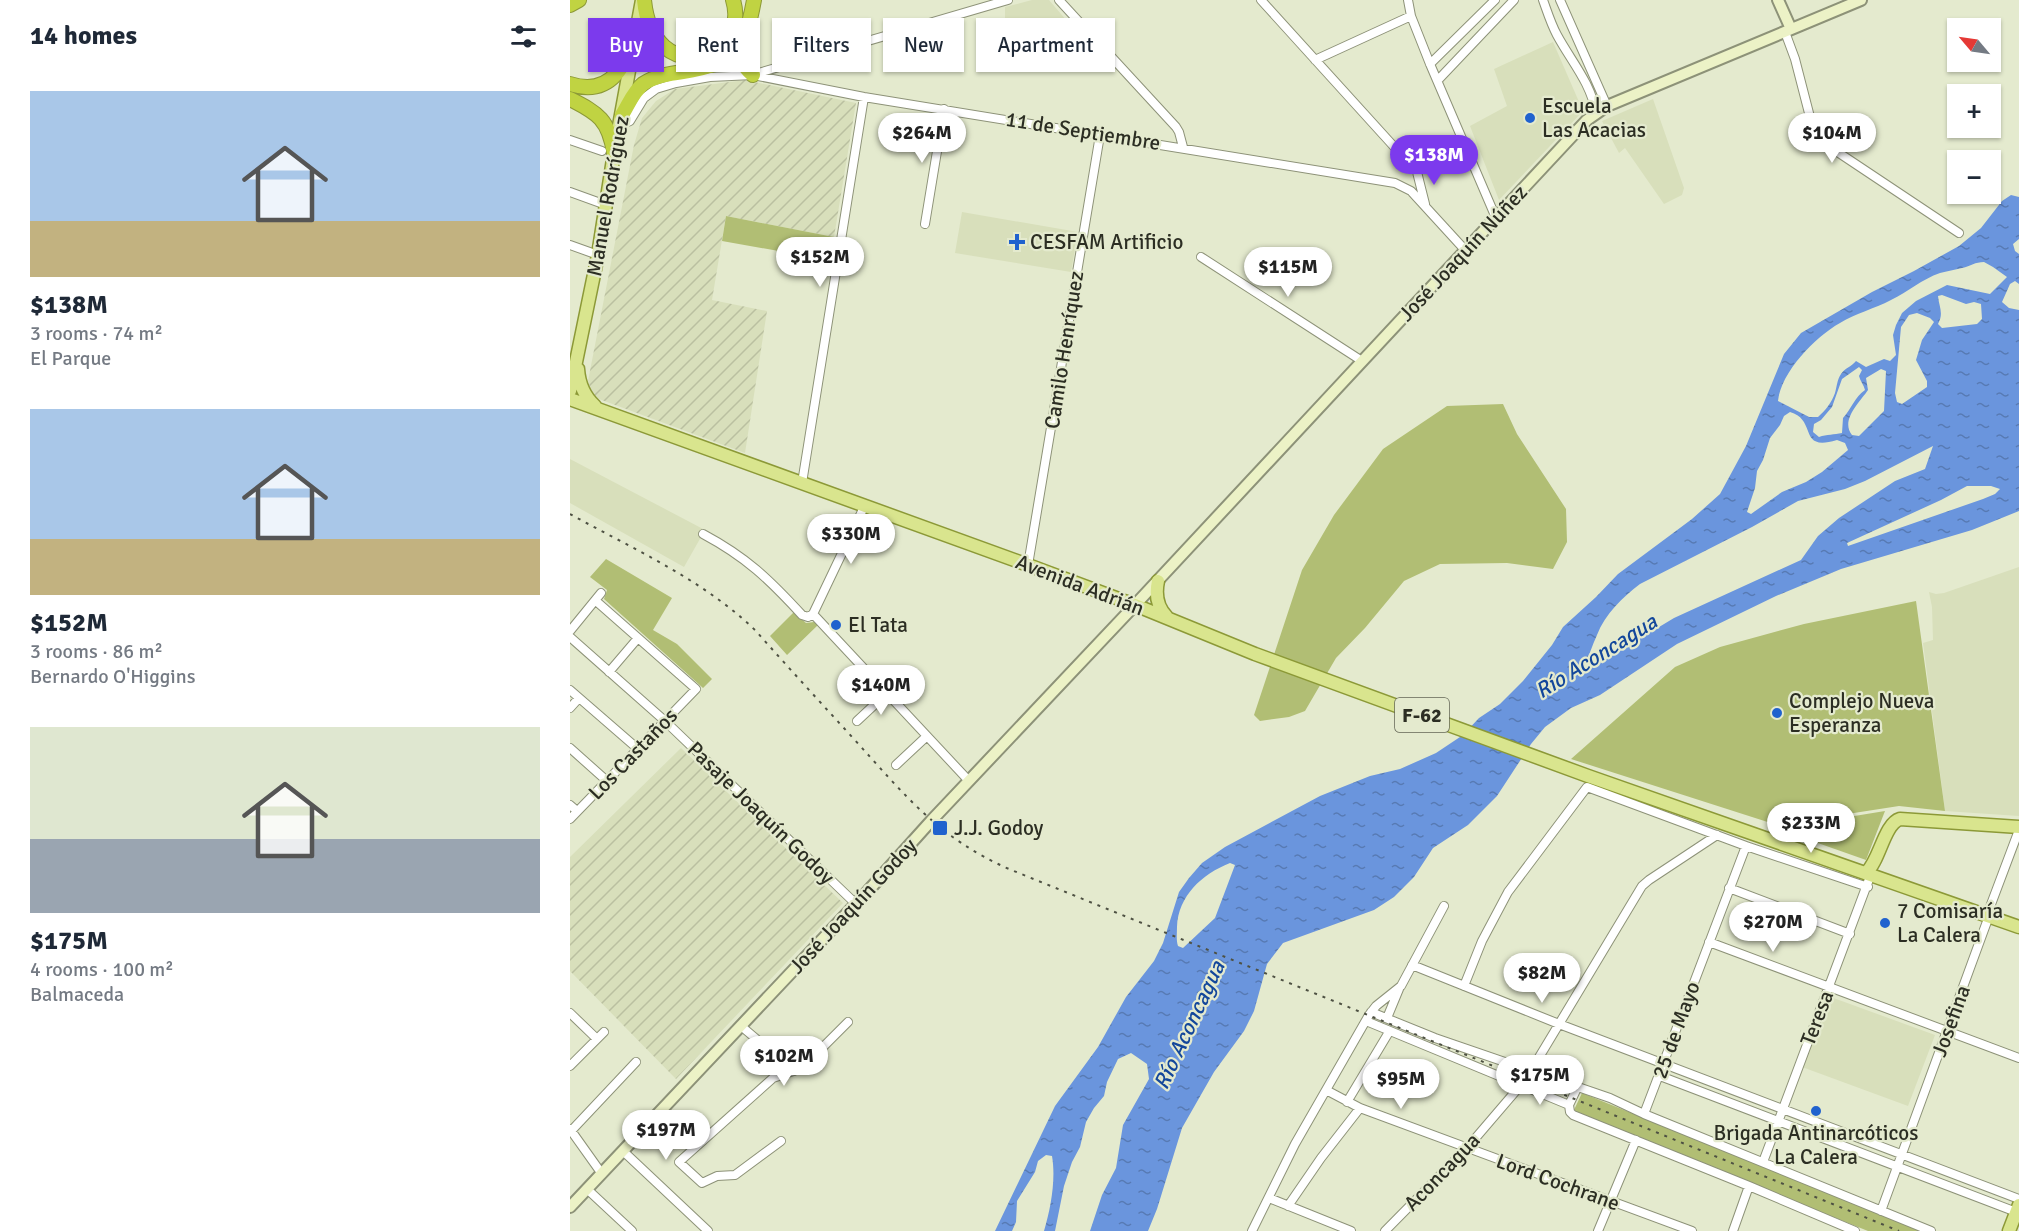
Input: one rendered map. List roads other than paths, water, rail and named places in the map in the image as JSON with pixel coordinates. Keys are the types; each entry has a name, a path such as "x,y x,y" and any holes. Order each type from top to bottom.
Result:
{"highway":[{"path":"570,5 579,0"},
{"path":"643,0 650,28 657,40 675,53 691,57 712,52 726,41 735,18 733,0"},
{"path":"750,18 754,0"},
{"path":"570,84 590,87 608,82 617,72"},
{"path":"620,120 634,94 648,81 680,72"},
{"path":"750,72 753,75"},
{"path":"570,99 593,111 603,121 611,136 608,152"}],"main road":[{"name":"Manuel Rodríguez","path":"640,18 643,0"},
{"name":"Manuel Rodríguez","path":"570,391 606,205 608,152 620,120 629,72"},
{"path":"578,354 581,387 587,398 601,410"},
{"name":"Avenida Adrián","path":"570,399 1135,605 1588,782"},
{"path":"1158,581 1157,599 1161,610 1168,618"},
{"name":"F-62","path":"1588,782 1748,834 1871,870 1893,882 2019,927"},
{"name":"Teresa","path":"1871,870 1895,820 2019,828"},
{"path":"2009,1231 2018,1207"}],"street":[{"path":"753,75 1008,0"},
{"path":"1059,0 1176,127 1183,147"},
{"path":"1261,0 1417,172 1425,205"},
{"path":"1408,0 1411,16 1430,64 1496,218"},
{"path":"1430,64 1495,0"},
{"path":"1438,80 1514,0"},
{"path":"1543,0 1555,32 1586,82 1596,113"},
{"path":"1560,0 1607,106"},
{"path":"1778,0 1810,117 1827,145 1959,233"},
{"name":"José Joaquín Núñez","path":"1135,605 1577,130 1596,113 1607,106 1861,0"},
{"path":"1315,60 1411,16"},
{"name":"11 de Septiembre","path":"620,120 630,121 644,98 660,87 710,77 753,75 864,97 1395,183 1406,187 1466,250"},
{"path":"802,483 864,97"},
{"path":"925,224 944,109"},
{"name":"Camilo Henríquez","path":"1028,565 1100,135"},
{"path":"570,140 608,152"},
{"path":"1406,187 1417,172"},
{"path":"570,192 606,205"},
{"path":"570,245 598,255"},
{"path":"1201,257 1362,361"},
{"path":"703,534 753,566 804,616 810,617 865,505"},
{"path":"570,630 601,593"},
{"path":"596,601 638,638 609,672"},
{"name":"José Joaquín Godoy","path":"570,1207 1135,605"},
{"path":"813,614 969,781"},
{"name":"Pasaje Joaquín Godoy","path":"570,637 665,721 856,904"},
{"name":"Los Castaños","path":"570,819 696,689 638,638"},
{"path":"570,690 638,749"},
{"path":"857,721 887,693"},
{"path":"570,708 579,698"},
{"path":"896,765 927,736"},
{"path":"570,748 607,781"},
{"path":"1464,986 1482,941 1508,892 1588,782 1746,846 1868,887"},
{"path":"570,805 577,812"},
{"name":"Josefina","path":"1881,1211 2019,828"},
{"name":"Aconcagua","path":"1385,1231 1467,1148 1522,1085 1642,886 1717,835"},
{"name":"25 de Mayo","path":"1644,1114 1746,846"},
{"name":"Teresa","path":"1763,1162 1868,887 1871,870"},
{"path":"1730,888 1850,934"},
{"path":"1387,1018 1401,986 1444,906"},
{"path":"1709,942 2019,1058"},
{"path":"1412,965 1559,1024 1902,1154 2018,1207"},
{"path":"1252,1231 1294,1144 1371,1012 1401,986"},
{"path":"1371,1012 1435,1038 1610,1098 1931,1231"},
{"path":"570,1013 597,1039"},
{"path":"1366,1021 1569,1105"},
{"path":"781,1141 735,1175 717,1176 702,1183 679,1162 773,1077 802,1068 848,1022"},
{"path":"741,1026 794,1071"},
{"path":"570,1066 604,1032"},
{"path":"1347,1102 1389,1032"},
{"path":"602,1173 571,1130 636,1062"},
{"path":"1660,1076 1898,1166 2018,1207"},
{"path":"1577,1088 1569,1105 1573,1115 1855,1231"},
{"name":"Lord Cochrane","path":"1326,1090 1360,1108 1692,1231"},
{"path":"1288,1206 1321,1158 1360,1108"},
{"path":"1598,1231 1636,1140"},
{"path":"623,1151 708,1231"},
{"path":"1733,1231 1749,1186"},
{"path":"587,1189 632,1231"},
{"path":"1269,1198 1351,1231"}],"water":[{"name":"Río Aconcagua","path":"2011,195 2019,197 2019,239 2013,244 2015,251 2019,254 2019,284 2015,281 2010,284 2002,302 2009,308 2019,310 2019,511 1972,530 1841,569 1776,596 1677,644 1600,695 1571,708 1545,727 1497,796 1468,825 1433,848 1414,877 1394,897 1374,910 1283,943 1267,964 1254,1011 1244,1031 1214,1072 1182,1128 1148,1231 1090,1231 1102,1195 1116,1168 1123,1125 1149,1079 1147,1064 1131,1053 1118,1059 1107,1082 1104,1096 1086,1122 1080,1147 1064,1186 1055,1231 1044,1231 1053,1184 1052,1156 1046,1155 1038,1161 1035,1172 1017,1201 1016,1222 1012,1231 995,1231 1055,1106 1098,1047 1126,997 1154,961 1163,943 1179,892 1202,863 1225,847 1320,796 1370,776 1400,769 1436,753 1463,735 1479,718 1500,704 1523,681 1552,645 1563,627 1618,574 1692,519 1720,494 1746,446 1784,354 1801,333 1959,246 1981,228 2001,202","holes":["1984,262 2007,277 1990,294 1947,285 1916,301 1902,313 1896,325 1893,335 1896,355 1890,361 1884,359 1866,367 1856,361 1844,370 1832,400 1818,417 1809,417 1778,401 1785,379 1792,367 1810,346 1830,329 1852,316 1897,297 1933,276","1942,295 1966,304 1974,302 1981,304 1982,319 1977,324 1942,328 1938,324 1941,313 1938,296","1917,313 1934,322 1922,340 1916,360 1927,381 1927,387 1902,404 1897,402 1895,393 1901,327 1909,315","1859,367 1862,370 1859,376 1865,390 1843,418 1842,433 1819,437 1813,432 1814,424 1821,420 1832,407 1842,379","1881,369 1886,371 1884,411 1859,436 1852,435 1848,423 1856,406 1868,390 1866,378","1790,412 1798,416 1804,421 1812,439 1817,442 1837,440 1845,443 1848,450 1822,472 1782,492 1751,514 1747,512 1755,488 1757,471 1770,438 1784,416","1933,446 1925,469 1895,481 1839,518 1818,536 1801,560 1674,618 1601,662 1588,668 1584,667 1605,620 1621,600 1640,584 1798,501 1845,489","1967,486 1991,486 2000,489 1983,499 1848,546 1847,543","1230,863 1235,865 1215,918 1183,948 1178,946 1177,941 1178,916 1187,896 1210,873"]}],"railway":[{"path":"570,514 690,580 734,612 755,630 906,796 942,829 984,857 1899,1231"}],"place":[{"name":"Escuela Las Acacias","path":"1530,118"},
{"name":"CESFAM Artificio","path":"1017,242"},
{"name":"El Tata","path":"836,625"},
{"name":"Complejo Nueva Esperanza","path":"1777,713"},
{"name":"J.J. Godoy","path":"940,828"},
{"name":"7 Comisaría La Calera","path":"1885,923"},
{"name":"Brigada Antinarcóticos La Calera","path":"1816,1111"}]}
